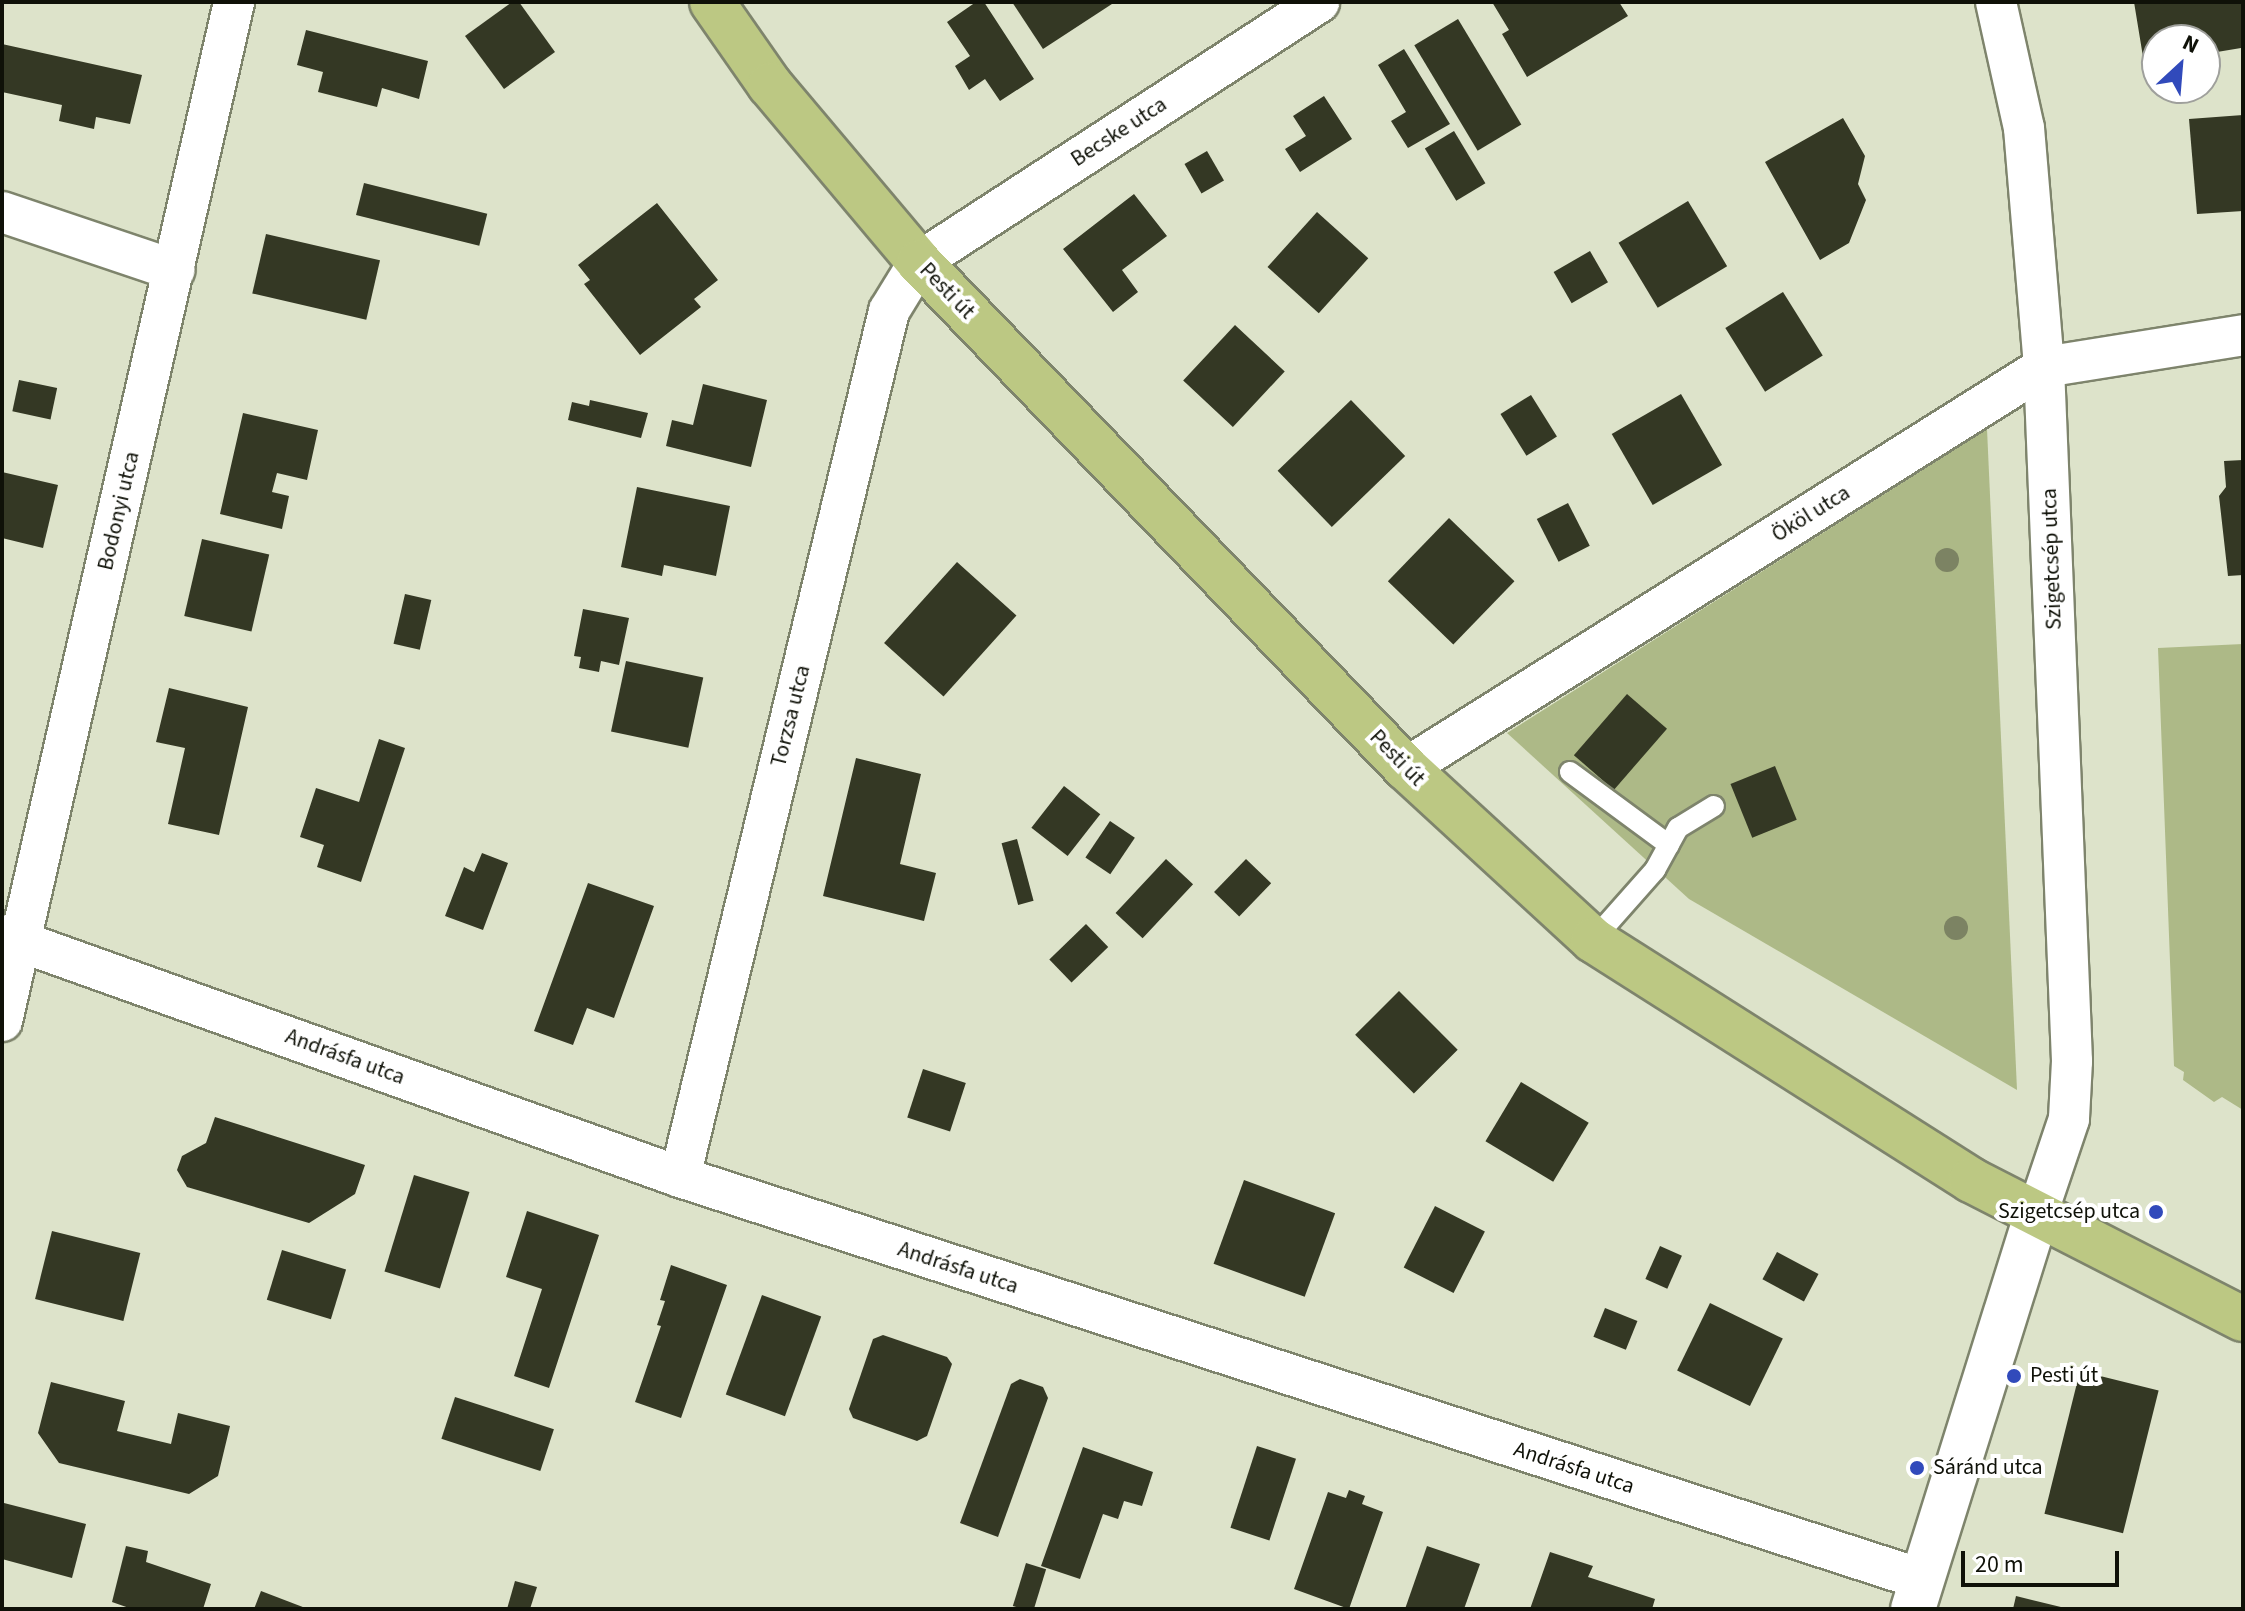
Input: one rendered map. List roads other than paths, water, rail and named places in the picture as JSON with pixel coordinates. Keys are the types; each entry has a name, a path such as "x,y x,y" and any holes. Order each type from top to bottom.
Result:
{"main road":[{"name":"Pesti út","path":"712,2 770,85 919,262 1406,768 1593,940 1971,1180 2038,1211 2243,1319"}],"street":[{"name":"Bodonyi utca","path":"2,1021 11,938 174,270 234,2"},
{"name":"Becske utca","path":"919,262 1319,2"},
{"name":"Szigetcsép utca","path":"1996,2 2024,128 2044,367 2072,1061 2069,1119 2038,1211"},
{"path":"2,212 174,270"},
{"name":"Torzsa utca","path":"680,1177 889,311 919,262"},
{"name":"Ököl utca","path":"1406,768 2044,367 2243,335"},
{"name":"Andrásfa utca","path":"11,938 680,1177 1917,1594"},
{"path":"1917,1594 2038,1211"}],"lane":[{"path":"1570,772 1669,845"},
{"path":"1593,940 1655,870 1678,828 1714,806"}],"place":[{"name":"Szigetcsép utca","path":"2156,1212"},
{"name":"Pesti út","path":"2014,1376"},
{"name":"Sáránd utca","path":"1917,1468"}]}
